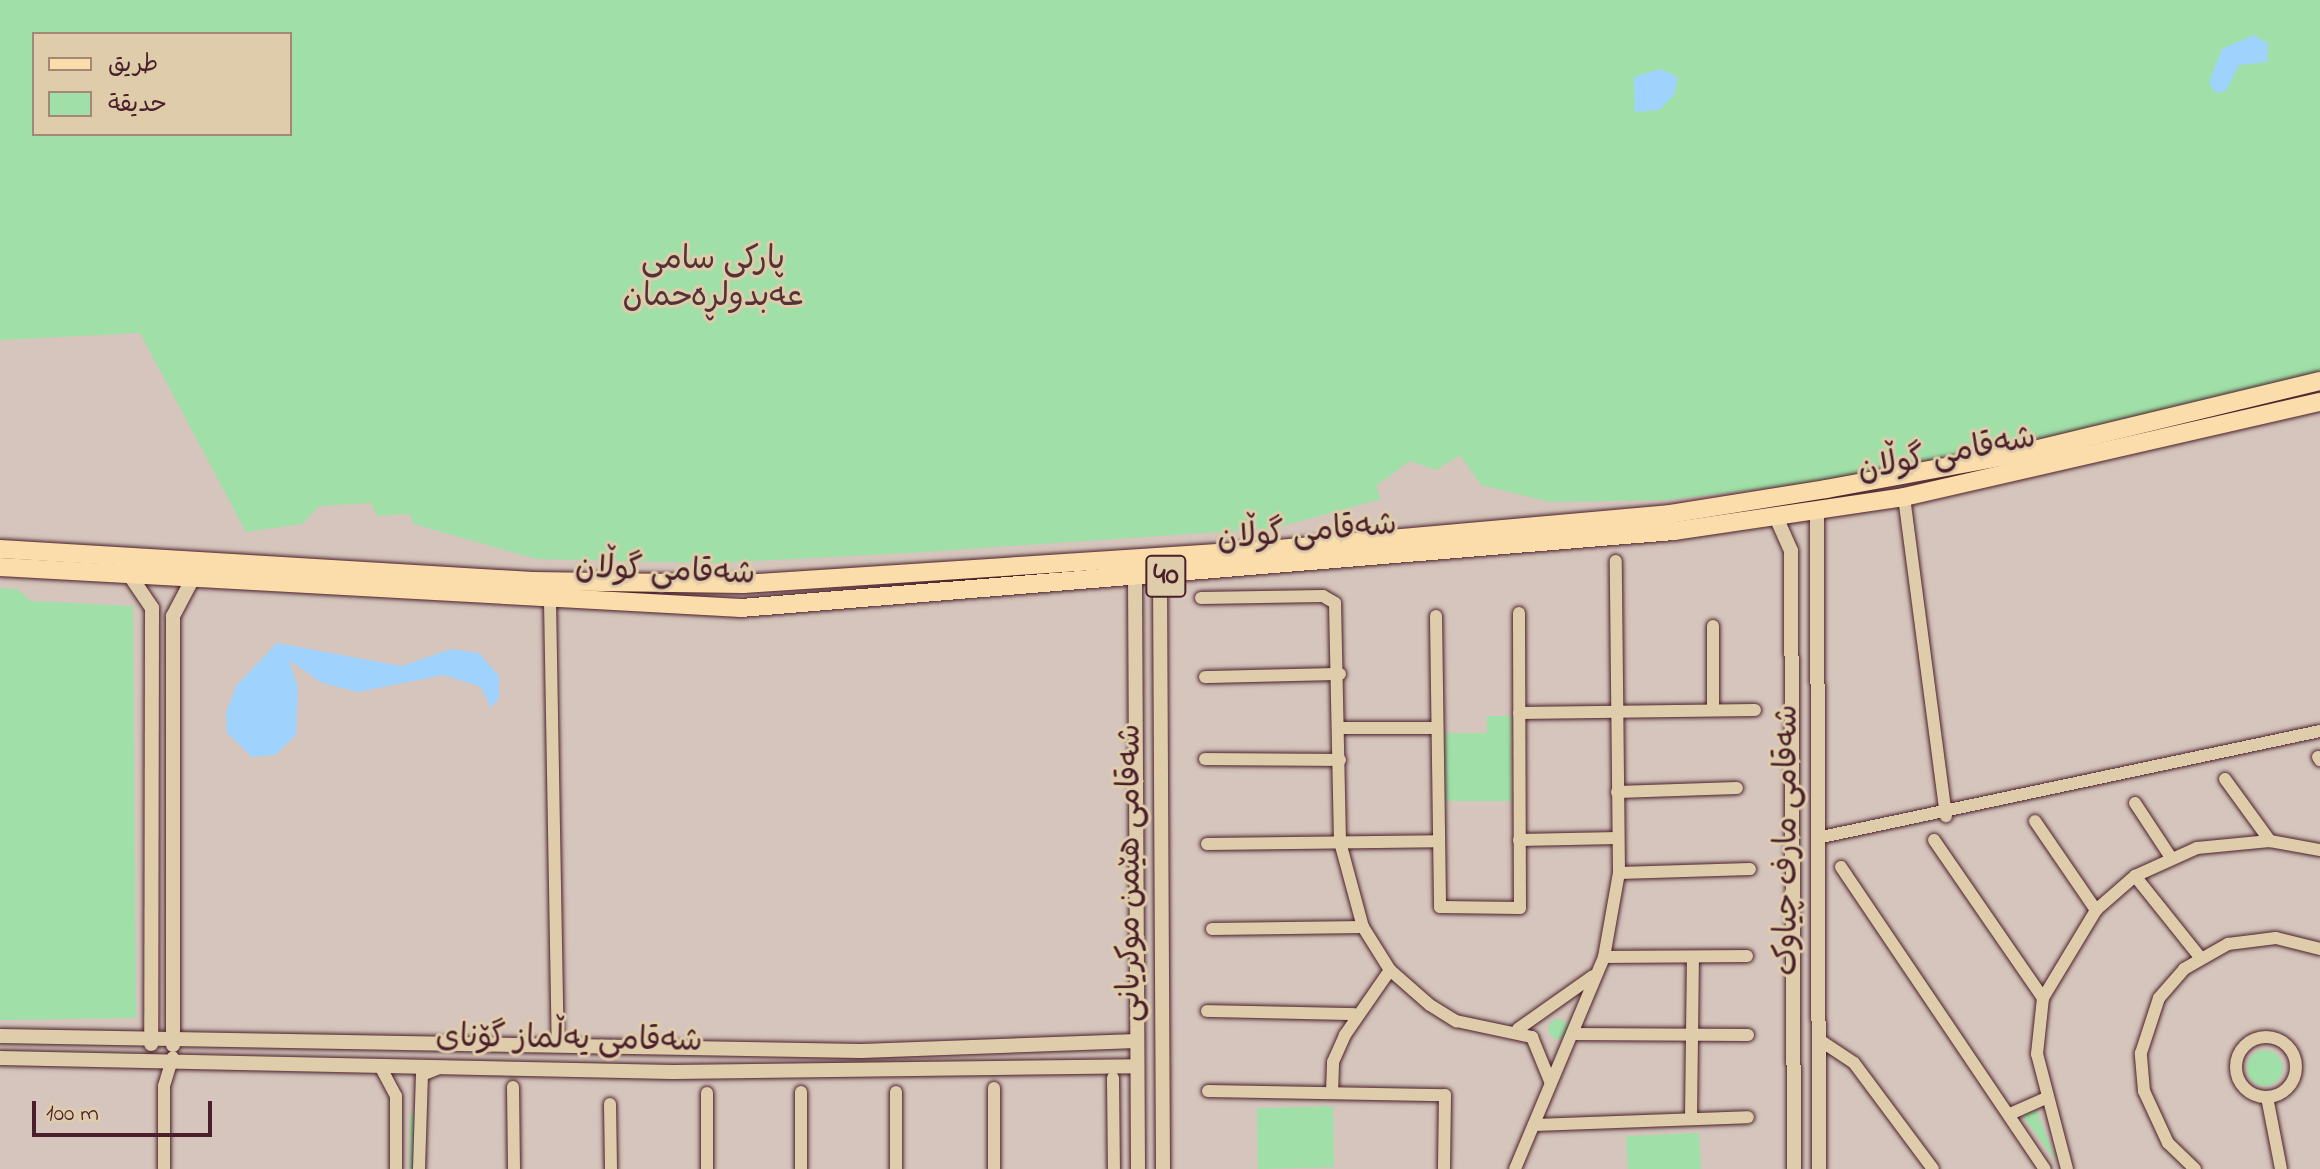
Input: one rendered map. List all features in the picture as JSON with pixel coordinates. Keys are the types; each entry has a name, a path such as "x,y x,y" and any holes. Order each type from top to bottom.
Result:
{"main road":[{"name":"شەقامی گوڵان","path":"0,567 193,578 743,584 1279,549 1670,514 2022,453 2320,381"},
{"name":"شەقامی گوڵان","path":"0,549 380,581 550,600 741,608 1160,576 1776,517 1904,497 2320,402"}],"street":[{"path":"1904,497 1946,816"},
{"name":"شەقامی مارف چیاوک","path":"1817,511 1819,1169"},
{"name":"شەقامی مارف چیاوک","path":"1776,517 1791,551 1794,1169"},
{"path":"1515,1169 1604,957 1619,873 1615,711 1616,561"},
{"path":"129,574 147,591 152,616 151,1057 164,1086"},
{"name":"شەقامی هێمن موکریانی","path":"1160,576 1158,784 1163,1169"},
{"name":"شەقامی هێمن موکریانی","path":"1135,577 1138,1169"},
{"path":"164,1169 164,1086 173,1057 173,616 193,578"},
{"path":"1201,598 1327,597 1339,612 1340,842 1363,927 1390,970 1456,1021 1518,1029 1543,1050 1550,1081"},
{"path":"550,600 558,1046"},
{"path":"152,616 162,607 173,616"},
{"path":"1436,616 1440,907 1520,908 1519,613"},
{"path":"1713,626 1713,710"},
{"path":"1205,677 1340,674"},
{"path":"1791,695 1816,694"},
{"path":"1519,713 1755,710"},
{"path":"1340,728 1436,728"},
{"path":"1817,838 1946,816 2320,731"},
{"path":"1205,759 1340,760"},
{"path":"2225,779 2270,841"},
{"path":"1135,783 1158,784"},
{"path":"1617,792 1737,788"},
{"path":"2135,803 2170,856"},
{"path":"2035,821 2096,910"},
{"path":"1519,840 1618,838"},
{"path":"1934,840 2043,998"},
{"path":"1207,844 1439,841"},
{"path":"2067,1169 2043,1099 2037,1054 2043,998 2096,910 2135,876 2170,856 2270,841 2320,850"},
{"path":"1841,867 2045,1169"},
{"path":"1619,873 1750,869"},
{"path":"2135,876 2200,957"},
{"path":"1212,929 1363,927"},
{"path":"2195,1169 2168,1143 2149,1110 2141,1053 2159,998 2200,957 2260,938 2320,949"},
{"path":"1604,957 1747,956"},
{"path":"1691,1118 1693,958"},
{"path":"1332,1093 1333,1062 1354,1014 1390,970"},
{"path":"1518,1029 1596,974"},
{"path":"1207,1011 1354,1014"},
{"path":"1572,1034 1748,1035"},
{"name":"شەقامی یەڵماز گۆنای","path":"0,1036 151,1036 861,1051 1137,1041"},
{"path":"2261,1037 2281,1040 2297,1064 2292,1084 2267,1097 2248,1091 2237,1074 2239,1055 2261,1037"},
{"path":"1818,1039 1854,1063 1933,1169"},
{"path":"636,1047 636,1071"},
{"name":"شەقامی یەڵماز گۆنای","path":"0,1058 173,1057 380,1066 636,1071 1137,1066"},
{"path":"419,1169 422,1075 444,1065"},
{"path":"380,1066 396,1096 396,1169"},
{"path":"1113,1078 1114,1169"},
{"path":"513,1087 514,1169"},
{"path":"994,1088 994,1169"},
{"path":"1208,1091 1445,1095 1444,1169"},
{"path":"801,1092 801,1169"},
{"path":"896,1092 896,1169"},
{"path":"707,1093 707,1169"},
{"path":"2267,1097 2281,1169"},
{"path":"2010,1114 2043,1099"},
{"path":"610,1104 611,1169"},
{"path":"1534,1125 1748,1117"}],"green space":[{"name":"پارکی سامی عەبدولڕەحمان","path":"0,0 2320,0 2320,380 1843,479 1667,500 1550,502 1481,485 1460,455 1436,470 1410,461 1376,486 1381,499 1275,528 712,563 536,559 414,524 409,514 377,516 371,503 319,506 302,524 246,532 140,333 0,340"},
{"path":"0,588 17,589 31,601 133,606 136,1018 0,1020"},
{"path":"1487,716 1511,716 1511,801 1445,801 1445,733 1487,733"},
{"path":"1558,1019 1565,1022 1568,1029 1565,1036 1558,1039 1551,1036 1548,1029 1551,1022"},
{"path":"2265,1050 2278,1055 2283,1068 2278,1081 2265,1086 2252,1081 2247,1068 2252,1055"},
{"path":"1333,1106 1334,1167 1258,1169 1257,1108"},
{"path":"2036,1109 2057,1163 2022,1115"},
{"path":"410,1114 415,1114 414,1169 409,1169"},
{"path":"1699,1133 1701,1169 1628,1169 1626,1136"}],"water":[{"path":"2254,35 2268,44 2267,62 2239,65 2226,91 2215,93 2209,82 2222,49"},
{"path":"1660,69 1678,77 1674,95 1659,110 1635,112 1634,77"},
{"path":"277,643 402,666 451,649 479,653 499,676 499,698 491,708 481,687 444,675 358,692 322,683 289,660 298,688 296,735 275,755 252,757 227,733 226,713 236,686"}]}
